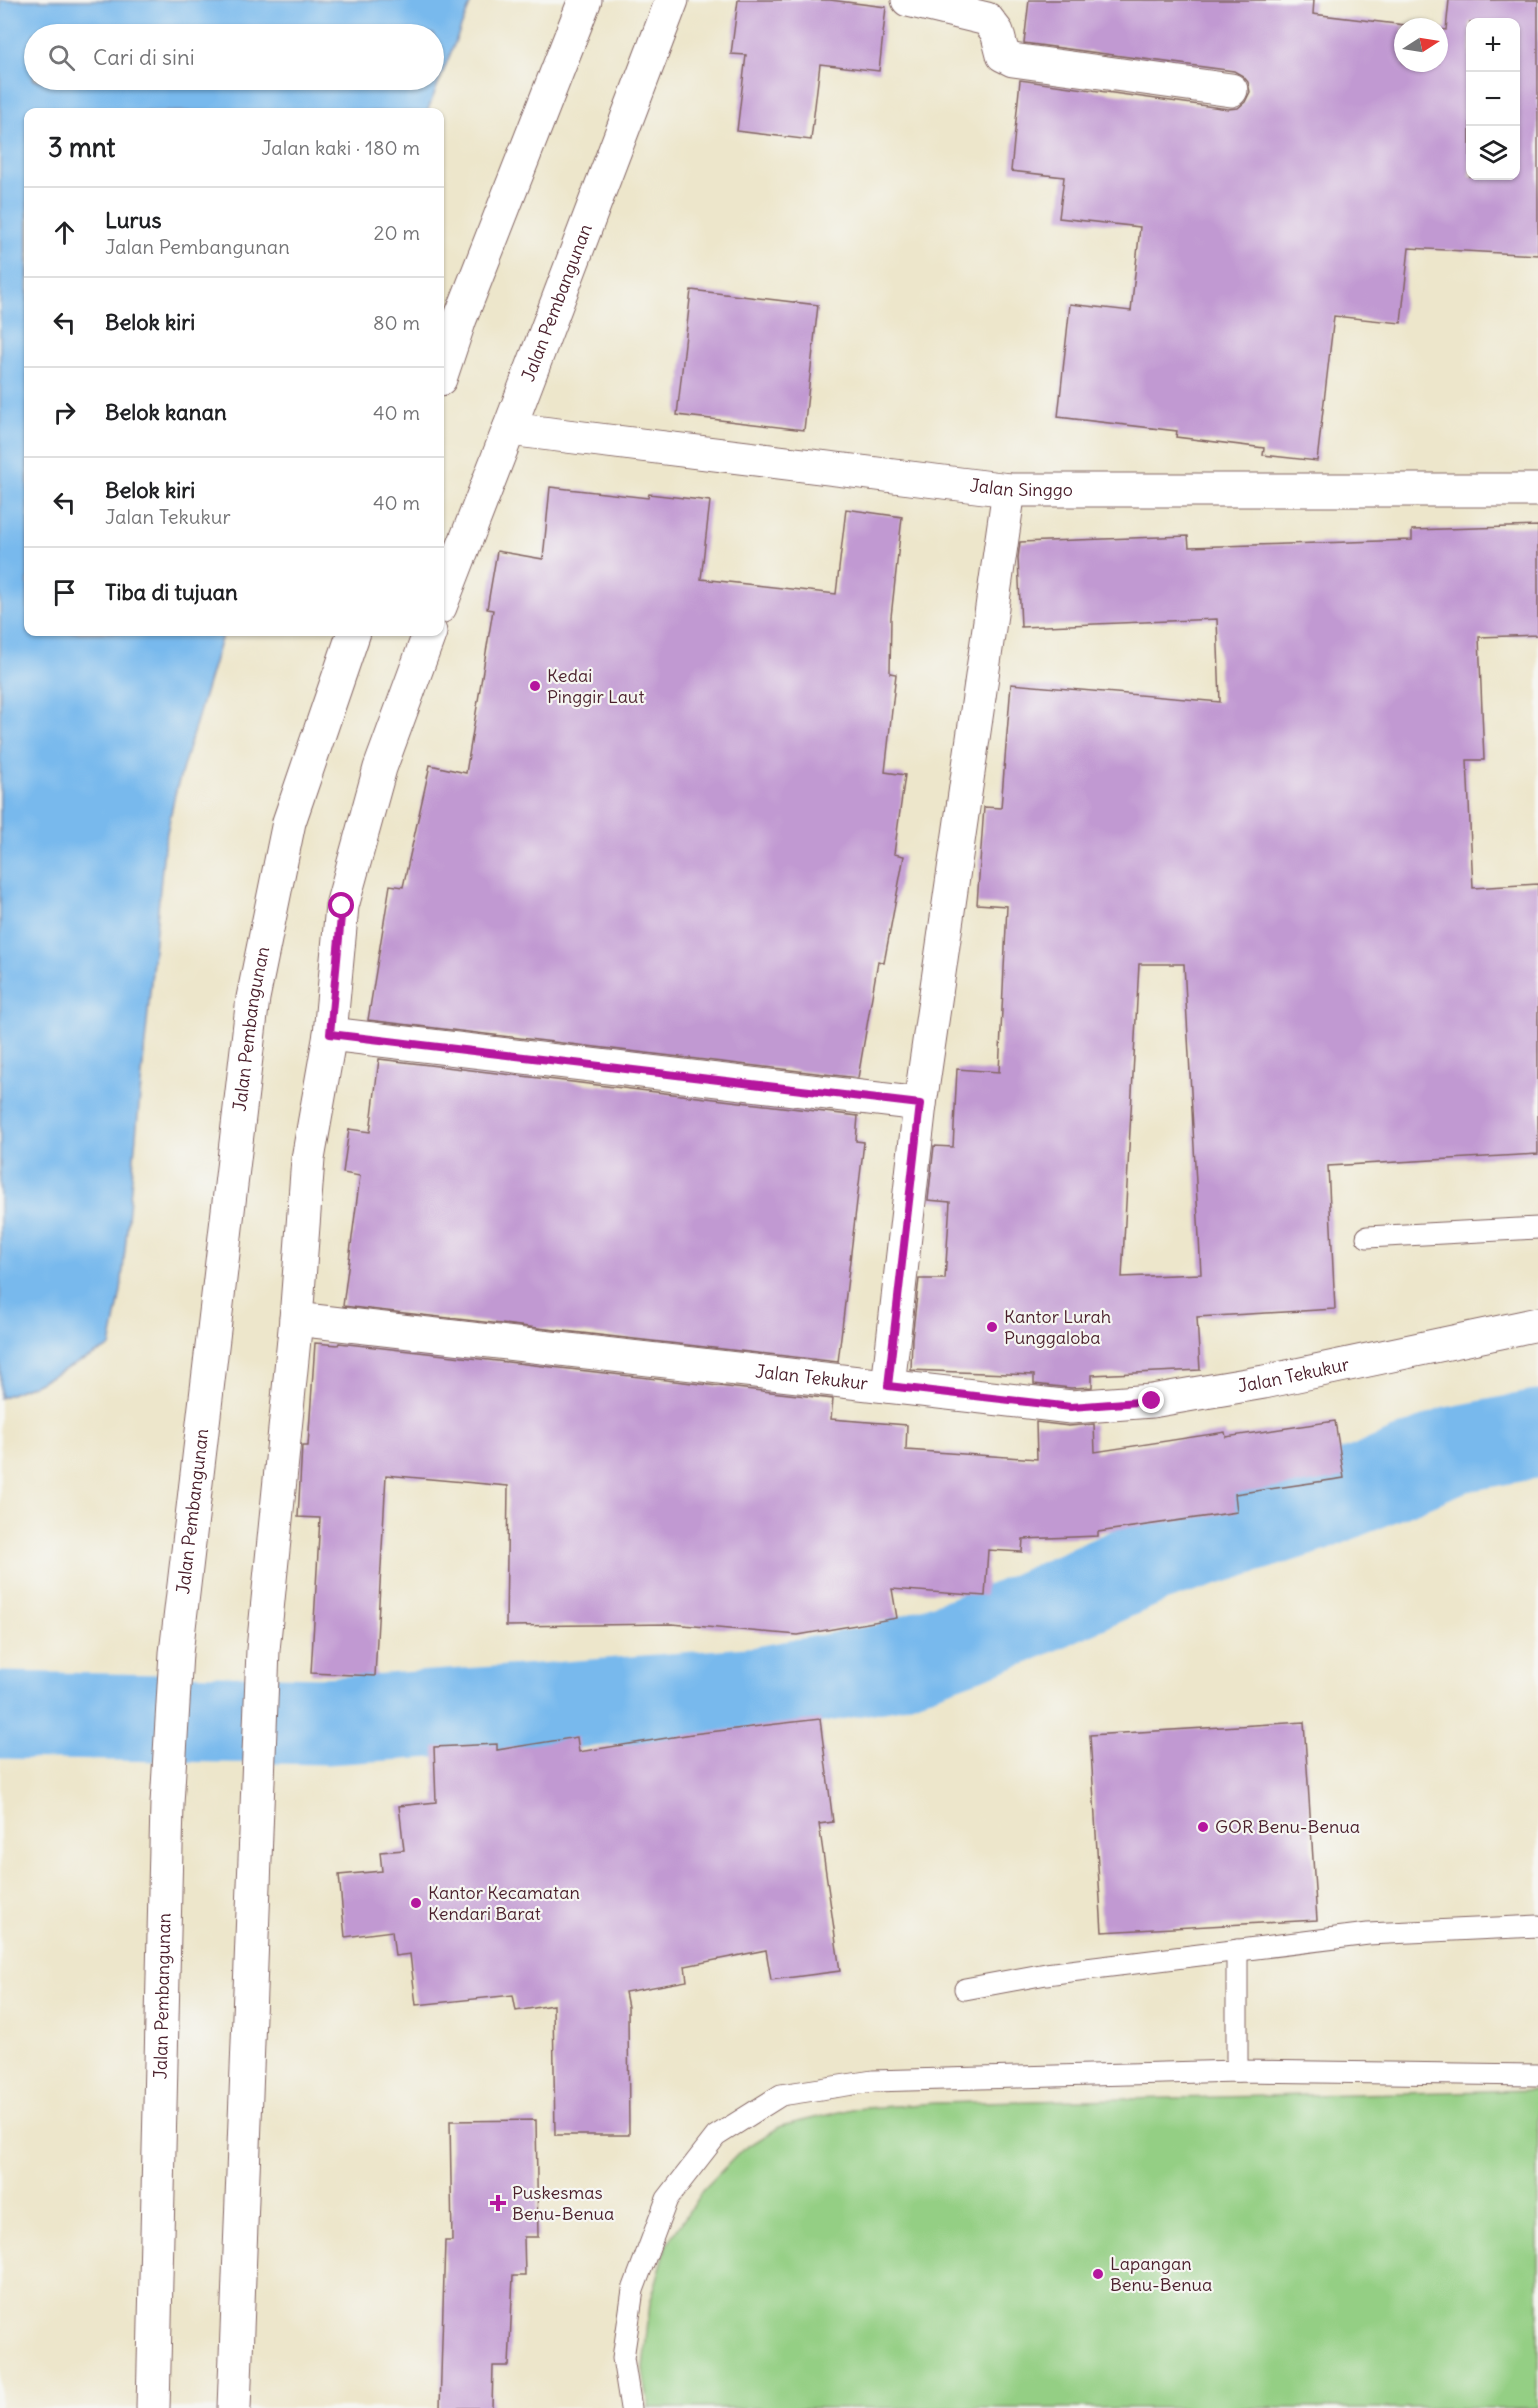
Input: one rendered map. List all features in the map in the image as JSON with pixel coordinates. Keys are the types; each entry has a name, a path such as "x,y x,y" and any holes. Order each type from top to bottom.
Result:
{"main road":[{"path":"444,366 460,319 585,0"},
{"name":"Jalan Pembangunan","path":"444,597 672,0"},
{"path":"909,0 987,19 998,32 1003,55 1013,60 1231,90"},
{"name":"Jalan Singgo","path":"509,429 1010,490 1538,490"},
{"path":"888,1386 920,1104 1010,490"},
{"name":"Jalan Pembangunan","path":"153,2408 167,1804 176,1653 253,998 289,822 353,636"},
{"path":"234,2408 263,1650 296,1319 308,1159 330,1034 342,906 380,768 429,636"},
{"path":"330,1034 920,1104"},
{"name":"Jalan Tekukur","path":"296,1319 1071,1407 1152,1401 1264,1382 1538,1324"}],"lane":[{"path":"1367,1237 1538,1227"},
{"path":"965,1989 1046,1974 1368,1934 1538,1926"},
{"path":"1237,1950 1238,2072"},
{"path":"631,2408 623,2358 633,2290 667,2199 716,2136 781,2095 873,2081 1238,2072 1538,2075"}],"green space":[{"name":"Lapangan Benu-Benua","path":"1538,2090 1538,2408 649,2408 643,2368 650,2303 667,2245 702,2191 741,2151 781,2126 852,2109 936,2103"}],"water":[{"path":"0,0 472,0 444,70 444,24 24,24 24,90 436,90 429,108 24,108 24,636 222,636 175,794 164,847 121,1291 110,1347 33,1385 0,1398"}],"building":[{"path":"738,0 830,0 886,7 879,71 820,64 811,140 737,131 746,55 731,54"},
{"path":"1029,0 1314,0 1313,14 1394,24 1394,72 1448,72 1449,0 1538,0 1538,255 1409,248 1401,323 1334,316 1317,461 1263,455 1264,448 1176,437 1177,431 1058,417 1070,304 1131,311 1140,227 1059,218 1064,177 1011,171 1020,80 1228,109 1238,108 1245,102 1250,92 1248,82 1234,71 1024,43"},
{"path":"691,290 818,305 804,430 677,415"},
{"path":"550,487 648,498 649,494 710,501 701,579 836,594 846,509 902,517 891,617 890,673 896,674 885,772 905,775 894,854 904,856 884,963 878,961 858,1078 368,1020 390,885 403,887 430,765 466,773 493,610 487,609 497,551 543,559"},
{"path":"1538,526 1538,635 1479,637 1484,760 1467,760 1473,888 1538,884 1538,1154 1328,1166 1335,1309 1197,1317 1200,1370 1092,1375 1092,1387 1071,1388 1034,1384 1034,1375 911,1370 912,1338 919,1279 945,1279 950,1202 928,1200 934,1146 953,1147 957,1069 999,1072 1007,906 977,904 984,807 1001,808 1011,684 1220,702 1217,619 1021,627 1018,558 1020,542 1188,536 1189,547 1412,540 1412,530","holes":["1139,964 1184,964 1201,1274 1122,1277"]},
{"path":"379,1059 858,1116 856,1141 864,1142 838,1362 343,1306 360,1176 343,1173 349,1129 370,1132"},
{"path":"315,1343 338,1345 339,1343 833,1399 831,1419 907,1425 906,1450 1037,1459 1036,1422 1069,1426 1094,1424 1095,1452 1225,1432 1226,1437 1335,1421 1344,1478 1235,1494 1237,1512 1098,1532 1098,1536 1023,1539 1022,1552 988,1550 985,1596 892,1589 897,1618 798,1635 672,1624 506,1626 508,1486 386,1475 375,1676 311,1673 320,1518 298,1517 302,1446 308,1446"},
{"path":"820,1719 833,1822 819,1824 840,1971 771,1980 766,1950 685,1966 687,1981 625,1992 628,2007 629,2135 555,2135 553,2005 516,2011 513,1995 416,2005 410,1954 395,1956 392,1931 345,1937 339,1875 382,1871 380,1852 404,1850 399,1806 436,1802 434,1747 497,1744 497,1750 577,1737 579,1752 692,1734"},
{"name":"GOR Benu-Benua","path":"1304,1722 1317,1920 1102,1932 1090,1735"},
{"path":"536,2120 538,2237 524,2237 525,2276 513,2276 509,2366 493,2366 492,2408 440,2408 445,2241 452,2241 450,2121"}],"waterway":[{"path":"0,1715 326,1721 759,1690 887,1667 1013,1622 1152,1560 1311,1510 1454,1450 1538,1434"}],"place":[{"name":"Kedai Pinggir Laut","path":"535,686"},
{"name":"Kantor Lurah Punggaloba","path":"992,1327"},
{"name":"GOR Benu-Benua","path":"1203,1827"},
{"name":"Kantor Kecamatan Kendari Barat","path":"416,1903"},
{"name":"Puskesmas Benu-Benua","path":"498,2203"},
{"name":"Lapangan Benu-Benua","path":"1098,2274"}],"route":[{"path":"342,906 330,1034 920,1104 888,1386 1071,1407 1152,1401"}]}
